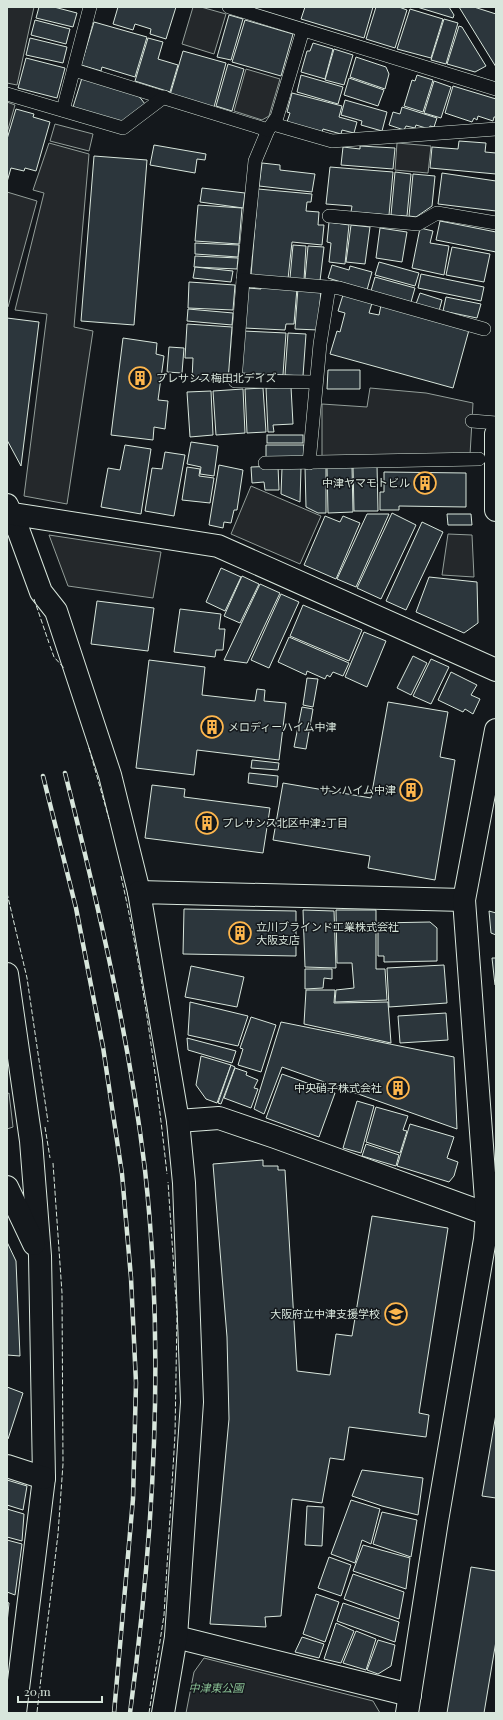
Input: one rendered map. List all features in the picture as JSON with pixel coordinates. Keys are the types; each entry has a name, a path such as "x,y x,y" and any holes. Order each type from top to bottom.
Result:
{"street":[{"path":"496,434 496,497"},
{"path":"8,510 218,546 496,670"},
{"path":"8,510 41,592 56,611 110,776 140,892 178,1122 184,1183 192,1402 176,1637 163,1713"},
{"path":"176,1637 408,1704 485,1239 492,1215 464,900 496,730"},
{"path":"140,892 464,900"},
{"path":"7,974 31,1141 40,1256 44,1478 15,1713"},
{"path":"178,1122 219,1118 492,1215"},
{"path":"7,1187 40,1256"},
{"path":"7,1466 44,1478"}],"lane":[{"path":"62,110 90,7"},
{"path":"229,7 496,89"},
{"path":"303,30 277,117 270,127 255,161 242,280 235,381 316,382"},
{"path":"74,70 270,127 332,141 496,129"},
{"path":"7,94 123,128 164,97"},
{"path":"329,216 418,224 437,213 496,223"},
{"path":"242,280 339,288 484,329"},
{"path":"309,462 316,382 329,287"},
{"path":"472,422 496,423"},
{"path":"265,463 479,459"}],"green space":[{"path":"55,124 93,134 89,151 50,141"},
{"path":"9,1093 13,1127 7,1129 7,1094"},
{"name":"中津東公園","path":"204,1658 373,1701 380,1713 186,1713 194,1672"}],"shaded area":[{"path":"7,7 34,7 17,85 7,83"},
{"path":"193,7 201,7 226,14 214,54 182,44"},
{"path":"246,69 280,79 269,116 262,120 234,111"},
{"path":"7,102 15,105 7,133"},
{"path":"49,143 89,154 74,327 93,331 67,504 24,496 47,314 15,310 44,193 33,190"},
{"path":"397,143 431,146 428,173 395,170"},
{"path":"7,192 37,201 8,307 7,306"},
{"path":"370,388 426,393 473,403 470,455 322,456 322,404 367,407"},
{"path":"251,486 321,516 300,564 231,534"},
{"path":"448,534 472,535 474,577 442,575"},
{"path":"49,535 161,552 153,598 68,586"}],"building":[{"path":"39,7 54,7 77,13 73,27 36,18"},
{"path":"118,7 176,7 166,39 150,34 151,29 135,24 133,30 113,24"},
{"path":"305,7 373,7 364,38 301,19"},
{"path":"376,7 399,7 407,10 395,48 366,39"},
{"path":"417,7 449,7 454,15 453,18"},
{"path":"459,7 474,7 496,14 496,67"},
{"path":"410,9 443,19 431,58 397,49"},
{"path":"229,15 243,19 231,60 217,57"},
{"path":"444,19 458,23 446,64 431,60"},
{"path":"35,20 70,29 66,44 31,35"},
{"path":"245,20 293,34 281,76 232,62"},
{"path":"94,22 147,37 135,77 102,67 101,71 81,65"},
{"path":"459,26 462,27 486,66 475,72 447,64"},
{"path":"30,38 67,47 63,63 26,55"},
{"path":"148,38 163,42 158,59 178,65 170,92 135,81"},
{"path":"313,43 333,49 325,79 301,72 307,51 310,51"},
{"path":"334,49 353,55 344,85 325,80"},
{"path":"183,51 226,63 214,107 170,95"},
{"path":"356,57 386,67 389,74 385,89 350,77"},
{"path":"26,58 65,68 57,98 18,88"},
{"path":"228,64 244,69 232,111 216,106"},
{"path":"301,75 343,87 338,104 297,92"},
{"path":"417,75 433,80 423,112 404,106 412,80 415,81"},
{"path":"82,78 138,95 145,104 121,122 73,107"},
{"path":"349,78 384,90 378,106 344,95"},
{"path":"434,81 451,87 441,118 424,113"},
{"path":"453,86 496,99 496,117 494,117 493,121 478,116 477,120 474,118 472,122 445,113"},
{"path":"292,93 342,106 339,117 357,122 354,133 342,130 341,134 323,129 322,132 287,122 290,113 287,112"},
{"path":"345,100 387,112 382,131 361,125 362,121 341,115"},
{"path":"402,107 437,118 434,127 430,126 429,129 416,125 415,128 406,126 404,130 389,125 393,112 400,114"},
{"path":"16,109 34,114 33,117 50,122 36,171 25,168 24,171 11,168 7,182 7,139"},
{"path":"459,141 486,143 485,152 496,153 496,174 430,168 432,147 458,149"},
{"path":"154,145 206,154 205,160 197,159 195,173 150,165"},
{"path":"360,146 395,148 393,169 341,165 343,147 360,149"},
{"path":"94,156 147,160 134,325 81,321"},
{"path":"262,163 280,165 280,170 315,174 312,192 259,186"},
{"path":"330,167 393,172 389,215 351,212 352,206 326,204"},
{"path":"395,172 411,174 407,216 391,215"},
{"path":"442,173 496,181 496,211 438,204"},
{"path":"413,174 435,176 432,206 416,217 409,216"},
{"path":"202,188 245,193 243,208 200,202"},
{"path":"258,189 312,194 311,202 307,202 306,211 319,212 318,225 324,225 322,245 292,242 288,279 251,275"},
{"path":"198,205 242,208 239,244 195,241"},
{"path":"440,221 496,232 496,252 436,240"},
{"path":"329,222 349,225 345,264 329,262 331,243 327,242"},
{"path":"351,225 370,227 365,264 346,262"},
{"path":"380,228 407,232 402,262 376,258"},
{"path":"420,228 433,231 430,243 449,246 444,275 412,268"},
{"path":"195,243 239,245 238,257 195,254"},
{"path":"293,245 306,246 304,280 290,278"},
{"path":"308,246 324,247 320,281 305,279"},
{"path":"452,247 490,254 484,282 446,275"},
{"path":"195,256 238,258 237,269 194,267"},
{"path":"379,262 419,273 415,286 375,275"},
{"path":"332,265 349,270 350,266 372,272 367,290 328,278"},
{"path":"195,267 233,271 231,282 193,278"},
{"path":"421,274 484,287 481,301 418,288"},
{"path":"375,277 415,288 411,302 371,291"},
{"path":"189,282 235,285 233,310 188,308"},
{"path":"261,286 297,288 294,324 286,324 285,330 244,328 247,288 261,289"},
{"path":"298,288 321,290 318,330 295,329"},
{"path":"420,293 442,300 439,311 416,304"},
{"path":"343,295 372,303 369,313 379,315 381,305 469,330 453,388 330,354 337,331 340,332 345,313 338,311"},
{"path":"446,297 481,304 477,318 443,311"},
{"path":"188,309 233,313 232,325 187,321"},
{"path":"7,318 39,322 21,466 7,440"},
{"path":"187,324 232,327 228,381 192,379 193,358 185,358"},
{"path":"243,331 286,333 283,375 240,373"},
{"path":"288,333 306,334 303,376 285,375"},
{"name":"プレサンス梅田北デイズ","path":"123,338 157,343 156,354 164,356 158,400 168,401 165,429 154,427 153,440 111,435"},
{"path":"169,347 184,348 182,373 167,372"},
{"path":"328,370 360,370 360,389 327,389"},
{"path":"291,387 293,424 273,425 274,432 268,432 266,388"},
{"path":"263,388 266,432 247,433 245,389"},
{"path":"243,389 245,433 216,435 213,391"},
{"path":"211,391 213,435 190,437 187,392"},
{"path":"267,435 303,435 303,443 267,443"},
{"path":"191,442 218,446 214,476 200,474 201,467 187,464"},
{"path":"125,445 151,449 141,514 101,507 108,468 120,470"},
{"path":"266,445 304,445 304,459 266,458"},
{"path":"165,452 185,455 174,516 145,511 152,468 162,469"},
{"path":"219,465 243,470 237,510 234,510 231,523 224,522 223,528 209,525"},
{"path":"377,465 378,511 354,511 353,466"},
{"path":"278,466 279,490 265,490 264,482 252,483 251,467"},
{"path":"187,467 200,469 199,476 214,478 210,503 182,500"},
{"path":"305,467 326,467 326,513 318,513 306,507"},
{"path":"327,467 352,467 353,512 328,513"},
{"path":"282,468 301,468 300,502 281,494"},
{"name":"中津ヤマモトビル","path":"384,472 466,473 466,507 399,506 399,510 380,510 380,492 384,492"},
{"path":"392,513 416,525 381,599 357,588"},
{"path":"367,514 389,514 356,587 337,579"},
{"path":"447,514 471,514 472,525 448,525"},
{"path":"325,516 340,522 343,516 360,523 336,579 304,565"},
{"path":"422,522 443,532 406,610 386,601"},
{"path":"221,568 241,577 225,611 206,602"},
{"path":"242,576 259,584 240,623 224,616"},
{"path":"429,577 477,582 478,623 464,633 416,612"},
{"path":"260,584 280,593 247,663 224,660"},
{"path":"281,594 299,602 269,668 251,660"},
{"path":"97,601 154,608 148,651 91,644"},
{"path":"303,605 362,630 349,661 290,636"},
{"path":"180,609 221,614 219,629 225,629 223,650 216,650 215,657 174,652"},
{"path":"364,632 386,641 367,687 345,677"},
{"path":"289,637 349,663 343,676 333,672 330,677 327,675 325,679 307,671 306,675 278,662"},
{"path":"413,656 427,663 411,695 397,688"},
{"path":"431,659 449,667 431,704 413,696"},
{"name":"メロディーハイム中津","path":"149,660 205,667 202,695 255,701 257,689 265,690 264,701 286,703 279,760 197,750 194,775 136,768"},
{"path":"451,672 477,685 471,695 480,699 473,714 465,709 463,712 438,700"},
{"path":"307,678 318,679 313,707 303,705"},
{"name":"サンハイム中津","path":"388,702 448,712 440,757 455,760 435,880 368,868 370,856 273,840 283,783 371,798"},
{"path":"302,707 313,709 306,749 294,747"},
{"path":"252,760 279,763 278,770 251,768"},
{"path":"249,773 278,776 277,787 248,783"},
{"name":"プレサンス北区中津2丁目","path":"152,785 185,789 184,797 270,808 263,853 145,838"},
{"name":"立川ブラインド工業株式会社 大阪支店","path":"184,909 296,911 296,956 183,954"},
{"path":"303,910 334,911 336,968 305,967"},
{"path":"336,910 376,910 376,969 385,969 387,1000 335,1002 336,990 354,988 352,963 337,963"},
{"path":"489,911 496,913 496,935 491,933"},
{"path":"430,922 437,928 437,961 384,962 384,956 378,956 378,923"},
{"path":"492,958 496,958 496,985 495,985"},
{"path":"444,965 447,1003 389,1007 387,968"},
{"path":"191,966 244,977 237,1007 185,997"},
{"path":"305,969 332,969 332,979 324,978 323,988 305,989"},
{"path":"306,990 335,990 334,1003 388,1002 391,1043 304,1024"},
{"path":"190,1002 248,1016 238,1046 188,1035"},
{"path":"446,1013 448,1040 400,1043 398,1016"},
{"path":"251,1017 276,1025 261,1072 238,1065 243,1049 240,1048"},
{"name":"中央硝子株式会社","path":"281,1022 454,1057 457,1129 282,1067 264,1114 254,1109"},
{"path":"187,1038 236,1051 232,1063 188,1050"},
{"path":"201,1056 231,1065 217,1103 206,1099 196,1085"},
{"path":"231,1065 235,1067 221,1104 218,1103"},
{"path":"235,1068 247,1072 246,1075 258,1080 254,1088 258,1089 251,1108 224,1098"},
{"path":"282,1074 335,1093 319,1137 266,1118"},
{"path":"357,1101 374,1106 361,1153 343,1148"},
{"path":"376,1107 408,1116 403,1130 407,1131 400,1153 366,1142"},
{"path":"410,1124 454,1137 447,1158 458,1162 454,1176 449,1182 397,1166"},
{"path":"366,1144 399,1155 396,1166 362,1156"},
{"path":"263,1160 263,1166 278,1166 278,1170 285,1170 297,1371 330,1375 336,1334 352,1336 372,1216 448,1228 419,1413 429,1415 426,1437 349,1427 344,1460 330,1458 322,1503 292,1499 281,1616 265,1617 266,1627 210,1624 229,1419 227,1337 213,1164"},
{"path":"7,1242 16,1261 20,1356 7,1355"},
{"path":"7,1387 23,1393 8,1439 7,1438"},
{"path":"496,1414 496,1498 482,1496"},
{"path":"362,1470 423,1478 418,1515 382,1506 352,1496"},
{"path":"7,1480 27,1486 23,1510 7,1505"},
{"path":"351,1500 380,1509 371,1544 362,1540 355,1563 331,1554"},
{"path":"307,1506 324,1507 322,1546 305,1545"},
{"path":"7,1509 24,1514 22,1541 7,1537"},
{"path":"382,1512 417,1520 411,1557 373,1544"},
{"path":"7,1540 22,1544 15,1595 7,1592"},
{"path":"363,1545 410,1558 406,1589 353,1571"},
{"path":"329,1557 351,1565 341,1596 318,1588"},
{"path":"471,1567 496,1571 496,1641 484,1713 447,1713"},
{"path":"353,1574 404,1592 399,1619 344,1599"},
{"path":"316,1594 339,1602 325,1642 303,1634"},
{"path":"7,1602 9,1603 7,1623"},
{"path":"343,1603 399,1622 395,1642 337,1621"},
{"path":"336,1623 354,1631 341,1663 324,1659"},
{"path":"356,1631 376,1639 366,1670 343,1663"},
{"path":"302,1637 324,1644 319,1658 295,1652"},
{"path":"378,1640 395,1645 391,1666 378,1674 367,1670"}],"railway":[{"path":"65,773 101,921 121,1020 145,1170 151,1238 155,1374 151,1510 130,1713"},
{"path":"43,776 76,908 103,1047 122,1174 131,1278 136,1383 133,1499 114,1713"}],"fence":[{"path":"34,599 49,643"},
{"path":"50,646 54,657 64,668"},
{"path":"89,748 109,819"},
{"path":"121,876 136,950 148,1024 167,1174"},
{"path":"7,893 27,978 48,1122"},
{"path":"45,1127 50,1158"},
{"path":"37,1712 58,1534 63,1464 62,1293 53,1163"},
{"path":"149,1713 164,1615 175,1435 177,1315 168,1182"}],"place":[{"name":"プレサンス梅田北デイズ","path":"140,378"},
{"name":"中津ヤマモトビル","path":"425,483"},
{"name":"メロディーハイム中津","path":"212,727"},
{"name":"サンハイム中津","path":"411,790"},
{"name":"プレサンス北区中津2丁目","path":"207,823"},
{"name":"立川ブラインド工業株式会社 大阪支店","path":"240,933"},
{"name":"中央硝子株式会社","path":"398,1088"},
{"name":"大阪府立中津支援学校","path":"396,1314"}]}
